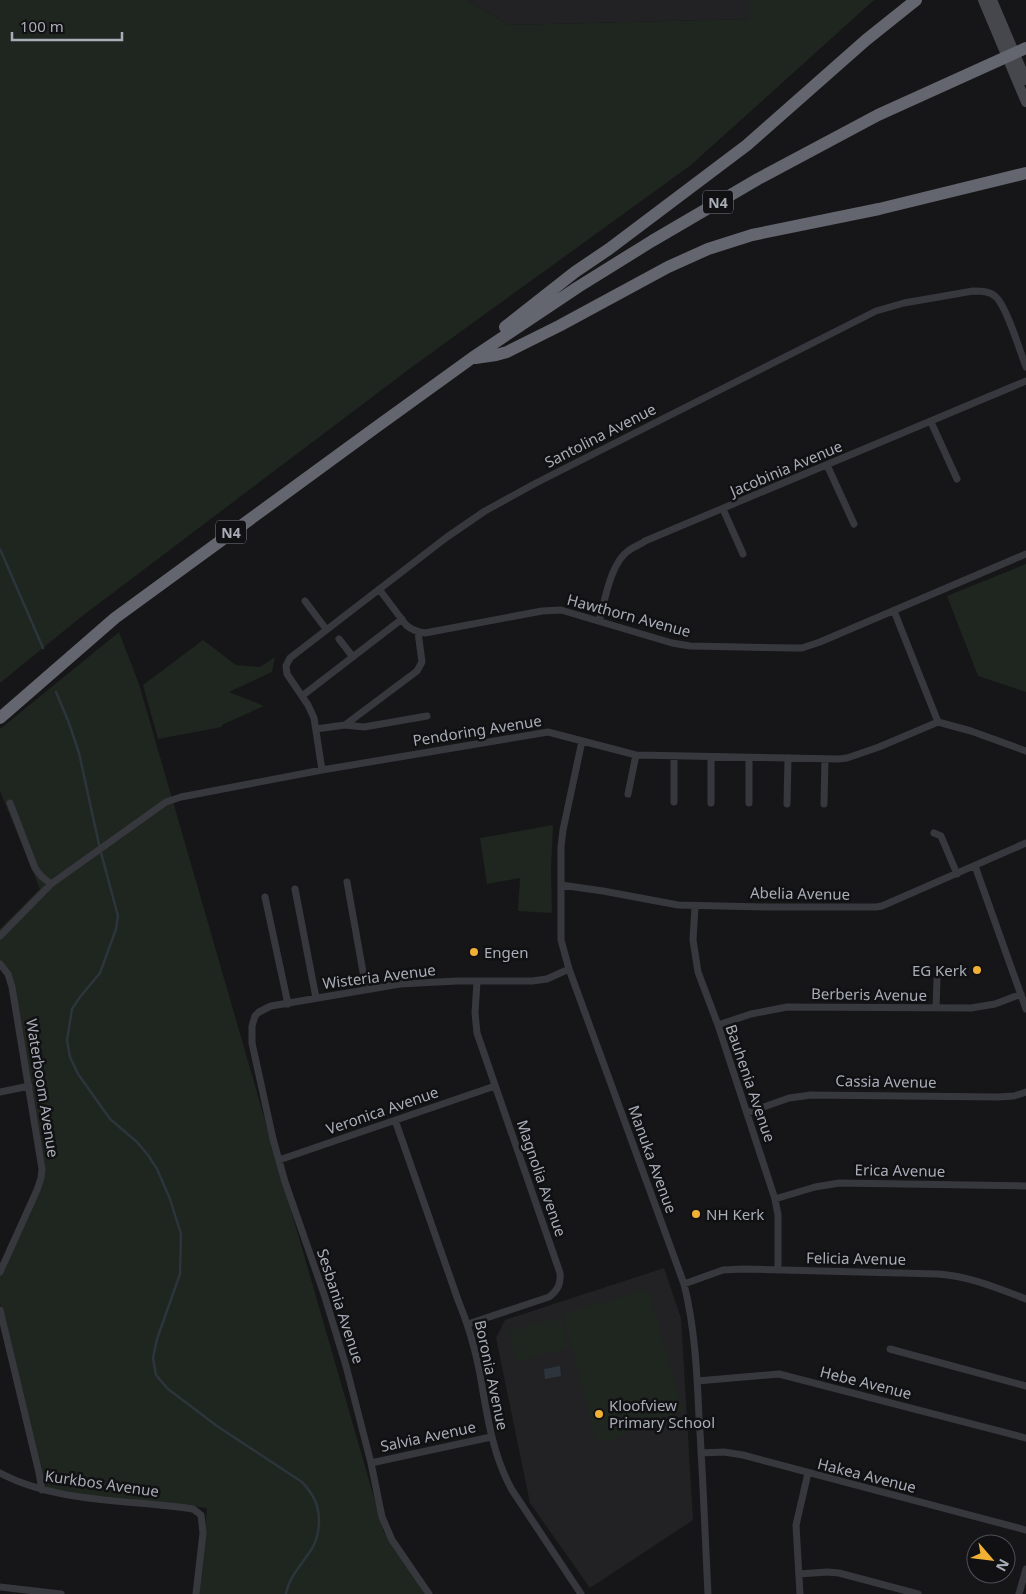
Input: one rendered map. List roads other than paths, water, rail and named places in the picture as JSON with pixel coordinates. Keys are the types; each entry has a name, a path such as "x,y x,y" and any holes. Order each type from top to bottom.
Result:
{"highway":[{"path":"472,358 487,341 544,296 747,145 866,40 916,0"},
{"name":"N4","path":"0,718 115,618 472,358 578,287 758,179 878,115 1026,48"},
{"path":"472,358 496,356 507,352 560,326 668,267 708,249 752,235 879,209 1026,173"}],"main road":[{"path":"983,0 1026,102"},
{"path":"992,0 1026,80"}],"street":[{"name":"Santolina Avenue","path":"322,770 314,718 287,674 286,666 290,658 447,537 485,511 536,483 876,311 904,303 973,291 987,292 995,296 1005,313 1026,367"},
{"name":"Jacobinia Avenue","path":"598,621 615,567 621,557 645,541 1026,381"},
{"path":"931,422 957,479"},
{"path":"827,465 854,524"},
{"path":"722,509 743,554"},
{"name":"Hawthorn Avenue","path":"418,632 425,633 551,610 561,610 672,643 690,646 794,648 812,645 1026,554"},
{"path":"345,725 417,671 422,662 418,632 411,630 379,589"},
{"path":"305,601 326,629"},
{"path":"894,611 938,722 972,731 1026,751"},
{"path":"302,696 402,619"},
{"path":"339,639 353,657"},
{"path":"316,729 345,725 364,727 426,716"},
{"name":"Pendoring Avenue","path":"0,936 51,884 166,802 195,794 322,770 548,732 636,755 825,759 847,758 879,747 938,722"},
{"name":"Manuka Avenue","path":"582,741 563,830 561,940 569,969 684,1284 693,1325 708,1594"},
{"path":"628,794 636,755"},
{"path":"674,757 674,802"},
{"path":"711,758 711,803"},
{"path":"749,758 749,803"},
{"path":"787,804 788,758"},
{"path":"824,804 825,759"},
{"path":"10,803 35,868 51,884"},
{"path":"934,833 941,836 957,874"},
{"name":"Abelia Avenue","path":"561,885 678,905 876,907 1026,843"},
{"path":"975,866 1026,1009"},
{"path":"347,882 366,989"},
{"path":"295,889 316,998"},
{"path":"265,897 288,1004"},
{"name":"Bauhenia Avenue","path":"695,906 694,955 702,987 718,1026 776,1199 778,1215 778,1270"},
{"name":"Waterboom Avenue","path":"0,964 8,974 12,987 42,1169 42,1178 0,1272"},
{"name":"Wisteria Avenue","path":"255,1016 268,1007 366,989 423,982 532,981 547,979 569,969"},
{"path":"936,1008 937,979"},
{"name":"Magnolia Avenue","path":"468,1324 550,1297 561,1281 560,1272 476,1033 474,1013 477,982"},
{"name":"Berberis Avenue","path":"718,1026 751,1014 787,1007 981,1007 1021,994"},
{"name":"Sesbania Avenue","path":"255,1016 252,1026 252,1043 278,1160 324,1294 346,1366 371,1463 382,1517 386,1529 429,1594"},
{"path":"0,1092 29,1086"},
{"name":"Veronica Avenue","path":"278,1160 495,1086"},
{"name":"Cassia Avenue","path":"747,1113 789,1098 811,1095 998,1097 1014,1096 1026,1092"},
{"name":"Boronia Avenue","path":"395,1120 468,1324 491,1437 503,1474 581,1594"},
{"name":"Erica Avenue","path":"776,1199 815,1187 838,1184 1026,1186"},
{"name":"Felicia Avenue","path":"684,1284 723,1270 956,1275 976,1280 1026,1299"},
{"path":"0,1310 42,1490"},
{"path":"890,1349 1026,1386"},
{"name":"Hebe Avenue","path":"697,1381 779,1374 1026,1438"},
{"name":"Salvia Avenue","path":"371,1463 491,1437"},
{"name":"Hakea Avenue","path":"701,1453 724,1452 742,1455 1026,1530"},
{"name":"Kurkbos Avenue","path":"0,1473 29,1486 68,1495 193,1509 201,1515 203,1533 196,1594"},
{"path":"800,1594 796,1525 808,1473"},
{"path":"1020,1594 1026,1569"},
{"path":"799,1574 839,1573 907,1593 918,1594"},
{"path":"0,1587 61,1594"}],"waterway":[{"path":"0,549 43,648"},
{"path":"56,692 79,753 100,849 118,916 116,929 100,973 72,1009 67,1040 70,1057 78,1074 110,1119 137,1142 157,1169 170,1199 181,1234 180,1274 157,1339 153,1358 156,1375 168,1389 217,1426 302,1482 315,1501 319,1515 317,1537 311,1550 293,1576 286,1594"}],"place":[{"name":"Engen","path":"474,952"},
{"name":"EG Kerk","path":"977,970"},
{"name":"NH Kerk","path":"696,1214"},
{"name":"Kloofview Primary School","path":"599,1414"}]}
